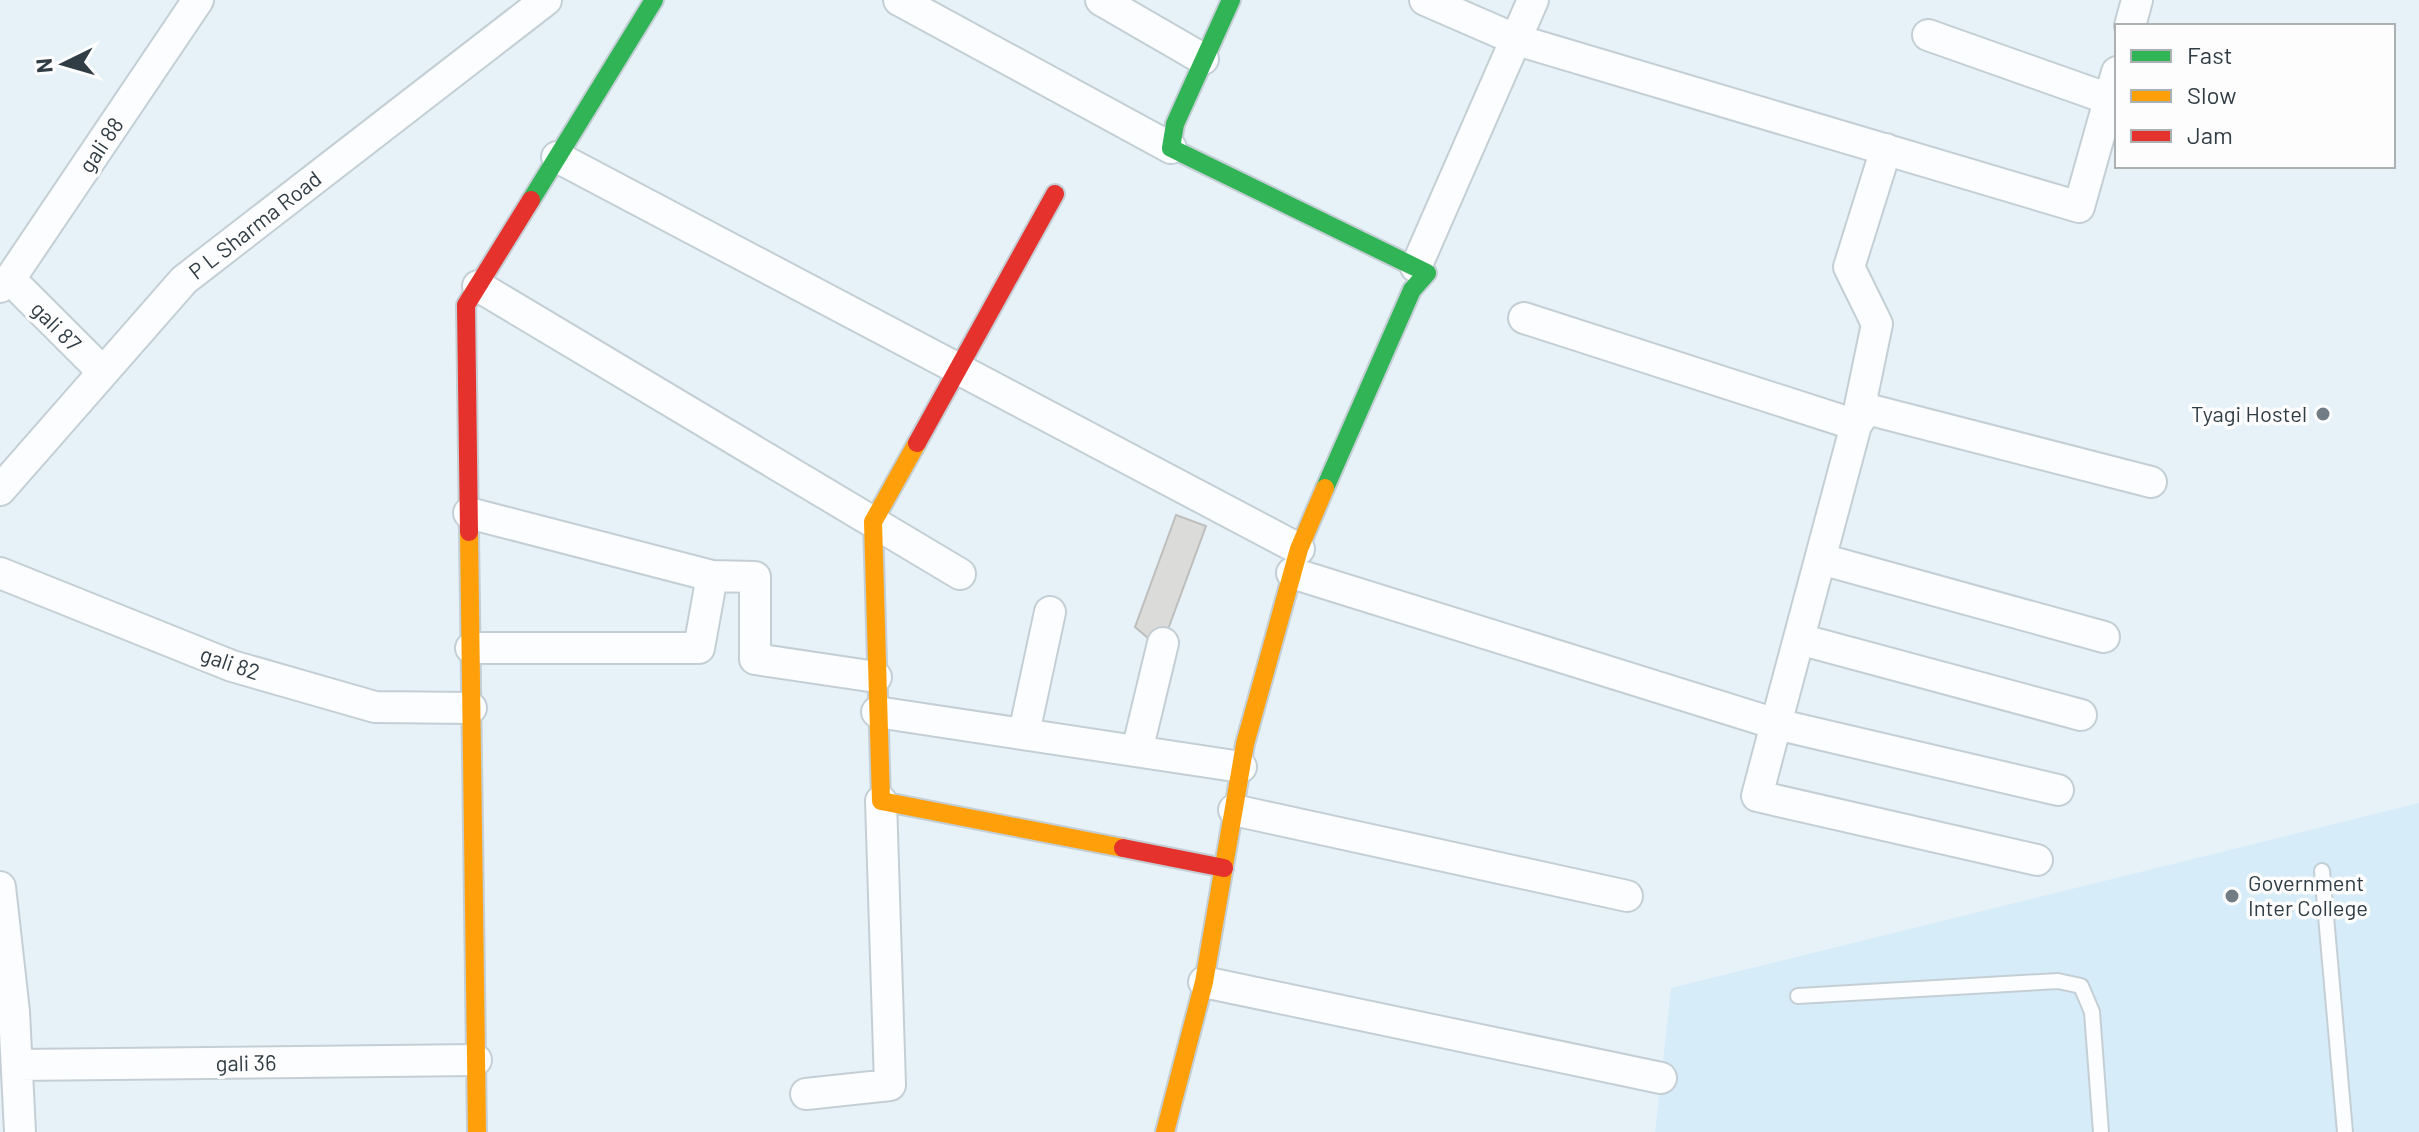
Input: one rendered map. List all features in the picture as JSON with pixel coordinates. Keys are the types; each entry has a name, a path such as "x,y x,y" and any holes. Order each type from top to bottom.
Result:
{"street":[{"name":"gali 88","path":"5,283 198,0"},
{"name":"P L Sharma Road","path":"0,490 184,280 546,0"},
{"path":"477,1132 466,305 654,0"},
{"path":"899,0 1171,148 1427,273 1412,290 1296,561 1245,744 1204,982 1165,1132"},
{"path":"1101,0 1203,59"},
{"path":"1171,148 1175,124 1231,0"},
{"path":"1425,0 1517,40 2079,207 2113,85 1928,35"},
{"path":"1416,267 1533,0"},
{"path":"2131,24 2137,0"},
{"path":"1886,149 1849,267 1877,324 1856,425 1757,796 2037,860"},
{"path":"557,157 957,369 1296,561 1776,724 2058,790"},
{"path":"806,1094 890,1085 873,522 1055,194"},
{"name":"gali 87","path":"5,283 103,372"},
{"path":"478,286 960,574"},
{"path":"1524,318 1856,425"},
{"path":"1856,425 1867,409 2151,482"},
{"path":"469,513 712,576 755,577 755,659 876,677"},
{"path":"1821,559 2104,637"},
{"name":"gali 82","path":"0,573 232,666 361,703 375,707 471,708"},
{"path":"471,648 699,648 712,576"},
{"path":"1024,733 1050,612"},
{"path":"1799,639 2081,715"},
{"path":"1137,751 1163,643"},
{"path":"877,712 1241,767"},
{"path":"881,801 1224,868"},
{"path":"1234,810 1627,896"},
{"path":"0,887 14,1012 20,1132"},
{"path":"1204,982 1661,1078"},
{"name":"gali 36","path":"17,1065 476,1060"}],"lane":[{"path":"2322,871 2345,1132"},
{"path":"1798,996 2058,981 2081,986 2092,1012 2101,1132"}],"shaded area":[{"name":"Government Inter College","path":"2419,803 2419,1132 1655,1132 1671,988"}],"building":[{"path":"1176,515 1206,526 1163,643 1148,638 1135,627"}],"traffic: fast":[{"path":"531,200 654,0"},
{"path":"1231,0 1175,124 1171,148 1427,273 1412,290 1325,488"}],"traffic: slow":[{"path":"917,443 873,522 881,801 1123,848"},
{"path":"1165,1132 1204,982 1245,744 1299,549 1325,488"},
{"path":"469,532 477,1132"}],"traffic: jam":[{"path":"917,443 1055,194"},
{"path":"469,532 466,305 531,200"},
{"path":"1123,848 1224,868"}],"place":[{"name":"Tyagi Hostel","path":"2323,414"},
{"name":"Government Inter College","path":"2232,896"}]}
